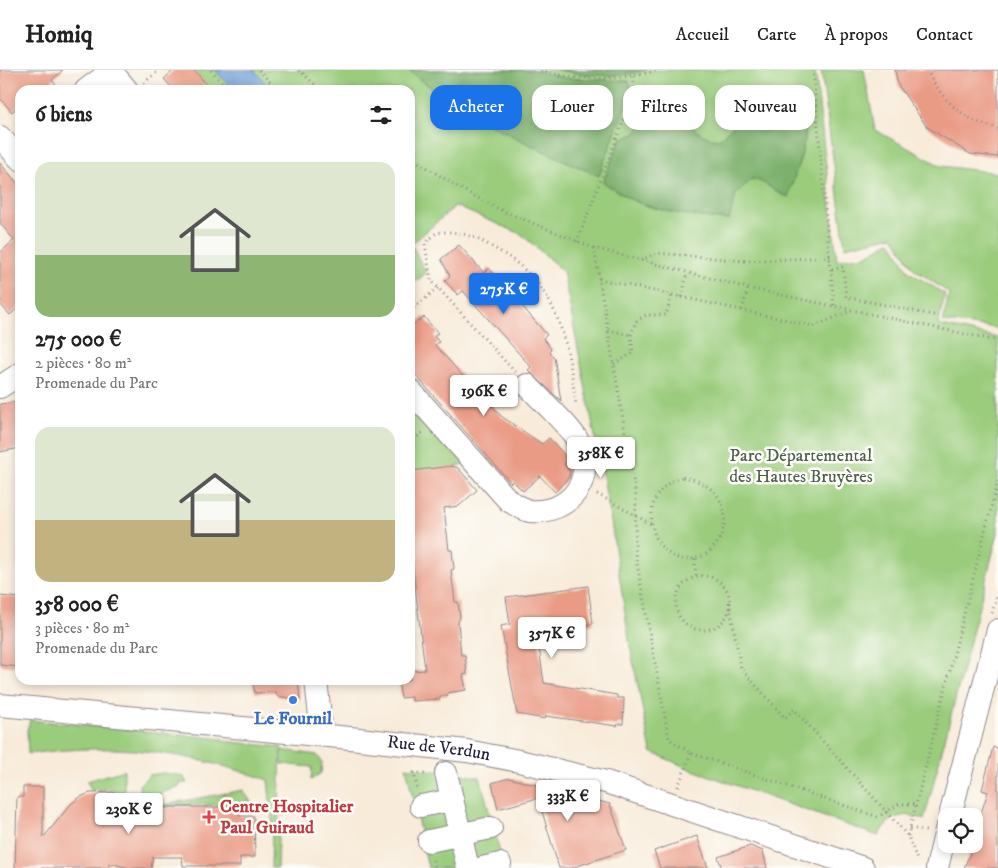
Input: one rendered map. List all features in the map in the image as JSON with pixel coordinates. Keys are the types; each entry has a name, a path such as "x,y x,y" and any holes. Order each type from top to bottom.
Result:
{"street":[{"path":"93,85 106,75 134,85"},
{"path":"0,387 15,377"},
{"path":"415,396 509,501 528,511 551,510 564,504 580,485 584,471 584,455 578,440 527,385"},
{"path":"952,808 998,630"},
{"path":"317,685 322,735"},
{"name":"Rue de Verdun","path":"0,705 322,735 467,751 579,775 624,788 863,868"},
{"path":"446,773 468,868"},
{"path":"421,806 452,800"},
{"path":"429,841 491,828"},
{"path":"936,868 938,843"}],"path":[{"path":"137,85 159,70"},
{"path":"211,70 224,85"},
{"path":"259,70 272,85"},
{"path":"299,70 316,85"},
{"path":"541,70 598,78 633,76 658,70"},
{"path":"813,70 834,307"},
{"path":"927,70 940,94 951,105 976,121 998,128"},
{"path":"577,242 635,90 633,76"},
{"path":"415,160 463,190 503,211 594,248 687,274 998,341"},
{"path":"527,385 430,280 424,251 425,244 436,233 444,232 467,235 486,243 507,255 538,283 554,308 567,345 577,412 578,440"},
{"path":"594,248 636,496 635,553 669,738 692,753 878,817 899,804 916,804"},
{"path":"641,260 657,253 746,261 831,257"},
{"path":"832,269 843,268 846,297 938,316"},
{"path":"682,296 687,274"},
{"path":"599,279 814,326 852,311"},
{"path":"415,308 438,288"},
{"path":"742,310 748,288"},
{"path":"614,364 633,353 630,335 636,321 640,318 666,315 672,295"},
{"path":"415,302 418,305"},
{"path":"608,330 630,335"},
{"path":"683,477 706,483 717,494 723,509 725,523 722,534 715,545 706,555 694,560 670,555 660,546 651,524 654,501 670,481 683,477"},
{"path":"908,836 998,480"},
{"path":"580,485 651,524"},
{"path":"694,560 696,577"},
{"path":"729,602 724,619 708,629 699,630 683,621 676,605 677,596 687,581 696,577 712,577 724,587 729,602 741,669 784,718 794,709 886,811 908,836 920,868"},
{"path":"677,791 692,753"},
{"path":"910,828 938,831"}],"green space":[{"name":"Parc Départemental des Hautes Bruyères","path":"194,70 815,70 837,260 865,256 891,241 909,272 945,294 938,325 998,338 998,533 924,820 910,816 898,817 887,824 878,836 690,769 651,752 630,646 609,509 563,271 521,234 455,206 415,241 415,85 207,85"},
{"path":"408,70 533,70 564,78 629,81 630,85 623,85 623,112 599,176 502,130 522,130 522,85 430,85 430,87"},
{"path":"556,70 647,70 636,73 590,75"},
{"path":"821,70 864,70 875,130 941,166 998,173 998,328 943,322 949,293 914,269 893,236 845,247"},
{"path":"638,130 696,130 703,135 719,139 730,130 806,130 802,153 788,197 778,193 762,182 752,179 736,194 729,220 692,216 653,208 630,199 603,182 621,139 635,134"},
{"name":"Parc Départemental des Hautes Bruyères","path":"415,252 427,272 415,282"},
{"path":"415,404 465,464 415,480"},
{"path":"30,720 223,739 223,741 281,747 277,868 271,868 272,820 268,780 207,762 150,752 92,749 28,754 27,730"},
{"path":"282,750 317,755 322,762 321,773 311,780 312,767 282,764"},
{"path":"406,767 480,777 504,868 428,868"},
{"path":"124,770 124,793 109,789 91,790 87,781"},
{"path":"163,773 183,776 187,783 180,783 180,786 151,797 146,797 140,793 139,785 149,775"},
{"path":"243,790 253,805 175,805 130,813 129,811"}],"water":[{"path":"215,70 254,70 268,85 228,85"}],"building":[{"path":"0,70 63,70 52,80 56,85 15,85 15,109 12,112 0,98"},
{"path":"174,70 194,70 207,85 169,85 164,79"},
{"path":"895,70 998,70 998,157 970,154 927,127 898,85"},
{"path":"0,163 15,180 15,310 10,315 0,304 0,253 14,240 0,223"},
{"path":"459,245 484,273 489,268 547,335 543,338 551,349 549,352 554,357 561,401 528,370 531,367 463,291 458,295 445,281 450,276 441,259"},
{"path":"424,317 438,333 434,336 439,342 435,345 501,416 542,444 549,438 569,460 564,464 570,471 569,477 555,492 540,476 523,491 513,481 511,483 415,375 415,323"},
{"path":"15,402 15,449 0,452 0,404"},
{"path":"452,466 458,468 477,490 459,506 444,508 449,550 452,550 454,569 451,570 455,602 458,602 460,618 458,622 461,655 465,655 467,674 463,675 466,690 447,693 448,695 440,696 440,699 412,701 412,697 401,698 399,685 415,685 415,671 425,670 415,586 415,470"},
{"path":"588,586 593,624 537,633 544,683 617,695 617,698 624,698 623,724 618,724 617,726 546,716 545,719 517,714 501,626 510,624 506,597"},
{"path":"0,596 15,598 15,667 0,665"},
{"path":"253,685 298,685 300,700 277,696 276,692 255,693"},
{"path":"993,747 998,748 998,868 964,868 970,853 983,853 983,808 988,792 982,790"},
{"path":"509,778 610,804 626,850 571,868 559,868 538,798 498,809 492,783"},
{"path":"23,787 43,787 43,838 71,804 80,797 90,793 112,792 125,796 125,816 169,807 239,807 239,816 254,816 255,857 240,857 240,866 183,866 182,857 153,857 151,868 130,868 109,863 109,868 15,868 17,797 23,797"},
{"path":"697,836 708,868 660,868 654,851"},
{"path":"750,846 763,851 767,868 722,868 718,857"}],"place":[{"name":"Le Fournil","path":"293,700"},
{"name":"Centre Hospitalier Paul Guiraud","path":"209,817"}]}
